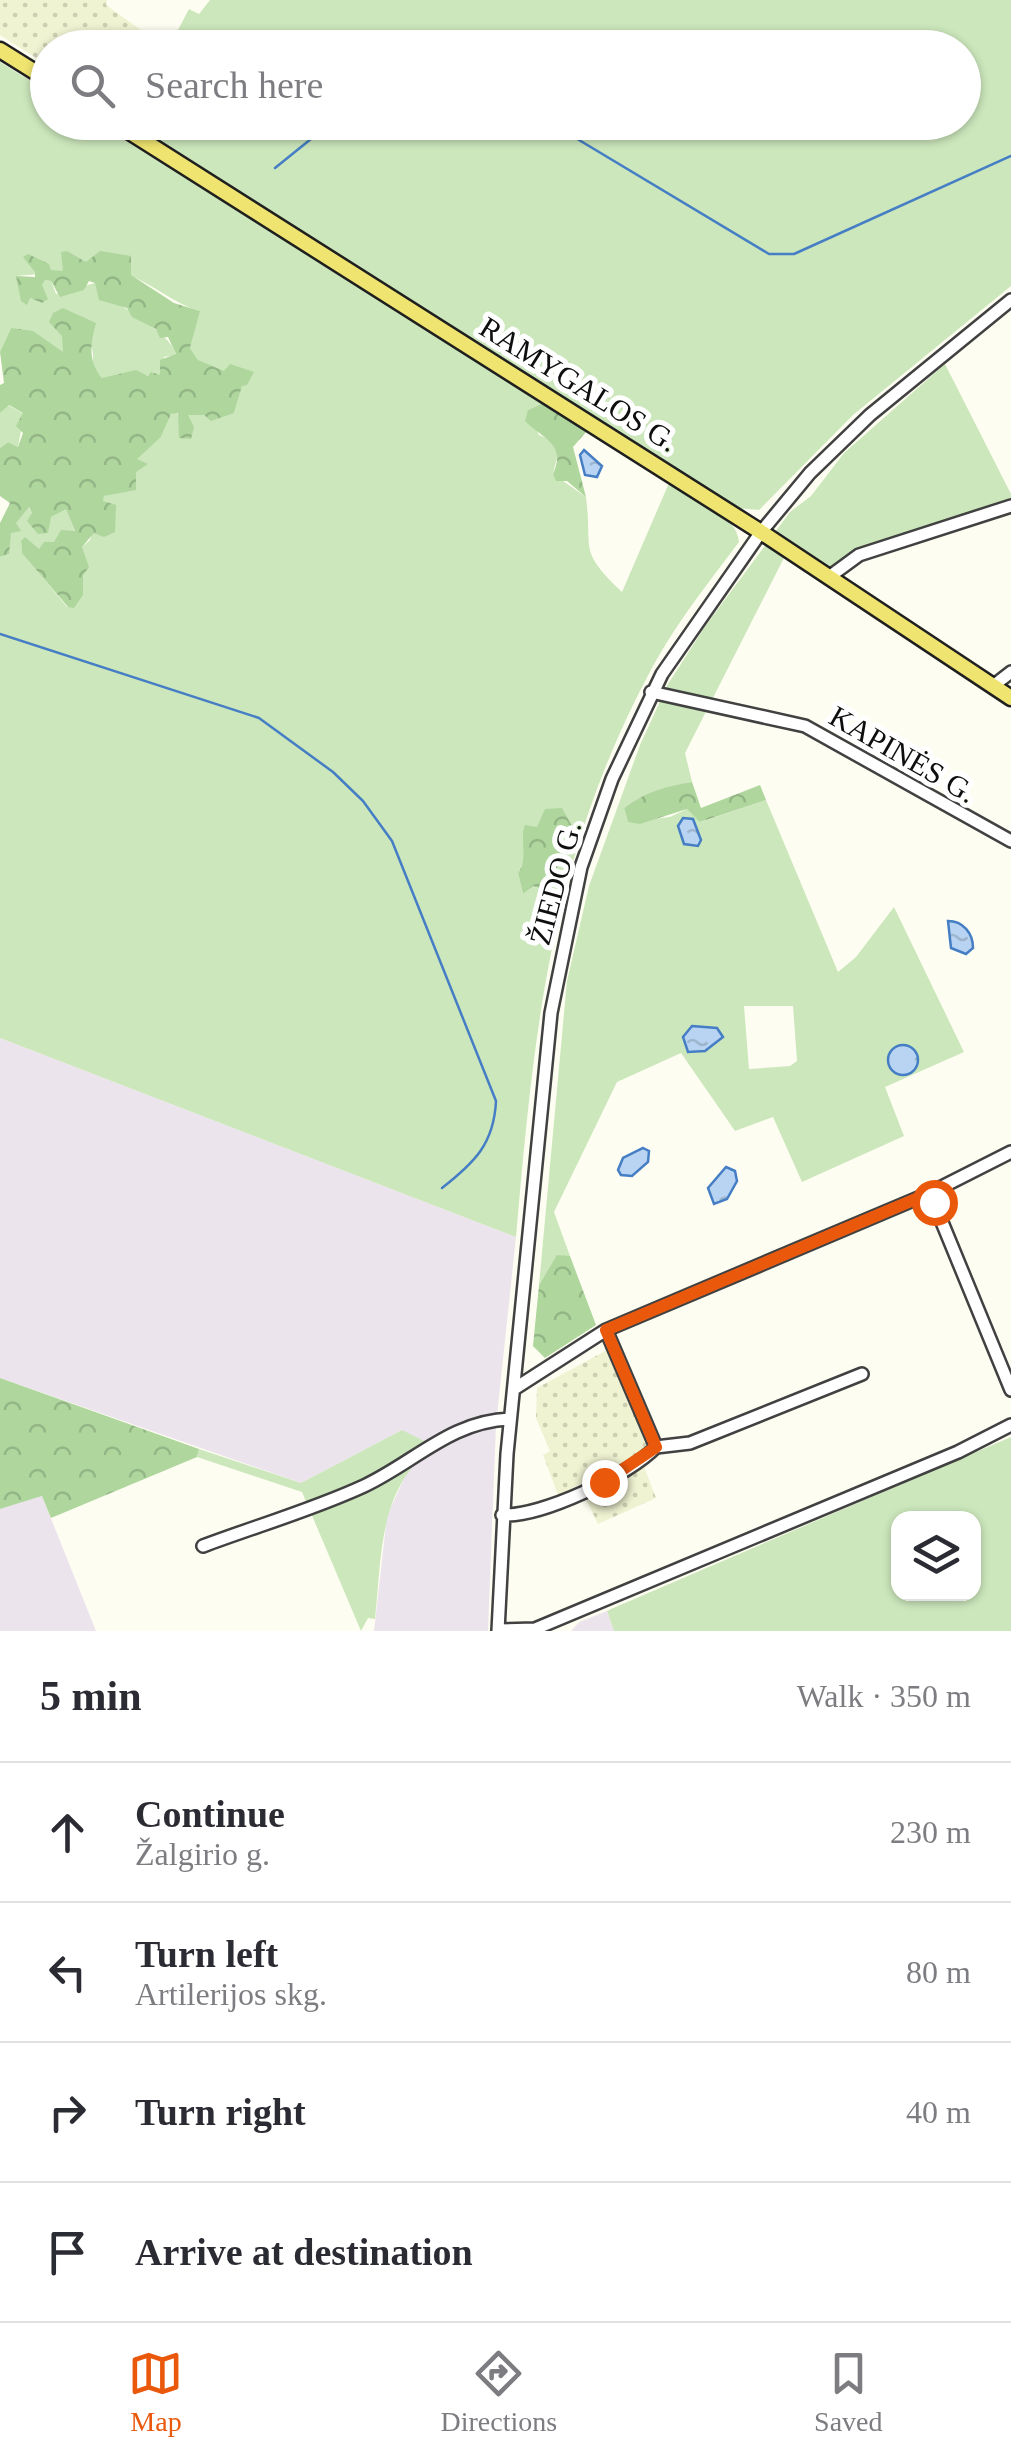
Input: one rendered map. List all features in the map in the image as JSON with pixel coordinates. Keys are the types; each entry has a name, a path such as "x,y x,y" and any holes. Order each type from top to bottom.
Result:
{"main road":[{"path":"0,50 30,69"},
{"name":"RAMYGALOS G.","path":"142,140 761,532 1011,698"}],"street":[{"name":"ŽIEDO G.","path":"498,1630 510,1419 557,974 581,867 612,779 651,692 761,532 810,473 870,416 1011,300"},
{"path":"829,577 859,555 1011,506"},
{"path":"993,686 1011,672"},
{"name":"KAPINĖS G.","path":"651,692 805,726 1011,841"},
{"path":"514,1390 606,1330 930,1193 1011,1152"},
{"path":"930,1193 1011,1390"},
{"path":"606,1330 656,1447"},
{"path":"502,1515 522,1516 604,1482 656,1447 690,1444 862,1374"},
{"path":"203,1546 362,1486 462,1428 510,1419"},
{"path":"498,1630 534,1629 958,1452 1011,1424"}],"shaded area":[{"path":"0,1038 516,1237 496,1425 488,1631 374,1631 387,1516 410,1465 402,1430 301,1483 0,1378"},
{"path":"42,1496 96,1631 0,1631 0,1509"},
{"path":"607,1611 614,1631 571,1631 579,1622"}],"green space":[{"path":"0,0 107,0 106,5 141,30 30,30 30,54 0,35"},
{"path":"210,0 1011,0 1011,286 853,415 759,510 737,508 155,140 981,140 981,30 178,30 189,9 199,14"},
{"path":"0,62 30,81 30,140 125,140 543,403 528,410 539,435 553,441 558,454 553,474 586,497 593,557 622,592 669,483 722,514 736,532 739,542 653,666 591,805 570,874 540,1014 516,1237 0,1038 0,557 9,554 12,528 28,506 32,513 51,517 66,508 75,532 39,549 21,541 22,552 67,607 83,595 82,547 90,540 104,496 123,490 136,459 161,437 171,414 177,412 179,419 188,421 188,415 234,413 242,385 198,360 190,348 199,311 136,278 88,263 67,251 63,272 16,276 30,298 42,303 47,299 41,285 45,280 51,281 56,294 95,283 153,327 176,355 164,357 160,375 102,378 92,366 86,333 63,308 64,353 11,328 0,352","holes":["537,827 558,829 557,861 544,890 532,886 523,894 518,873"]},
{"path":"67,251 86,262 100,251 131,256 131,275 174,303 200,311 190,348 198,360 224,371 230,364 254,372 247,385 242,386 234,413 211,421 204,415 188,415 194,427 191,439 179,438 178,413 171,414 161,437 137,459 148,464 136,472 136,490 104,496 103,501 116,505 115,532 104,537 94,533 82,547 89,567 83,575 83,595 74,608 68,607 22,553 21,541 25,537 39,549 44,542 54,542 61,530 75,531 66,509 51,517 48,533 38,534 27,521 32,513 29,507 16,523 21,531 11,533 9,554 0,557 0,523 10,503 0,496 0,448 8,442 18,447 23,433 16,426 23,413 9,405 0,413 0,385 4,383 0,352 11,328 33,331 63,352 62,336 49,322 53,313 63,308 96,323 92,352 94,366 102,378 136,370 148,376 151,372 160,375 160,360 176,354 168,337 160,338 156,329 132,317 127,308 99,300 95,283 89,281 84,290 60,297 51,281 45,280 42,285 48,299 42,303 30,298 27,305 21,301 16,276 35,277 23,257 28,254 49,264 51,270 63,271 61,252"},
{"path":"945,364 1011,494 1011,509 860,559 839,572 791,544 685,753 692,782 656,790 624,808 628,822 670,817 687,809 701,822 766,800 838,972 856,957 894,907 964,1052 885,1087 904,1136 802,1182 773,1117 735,1131 681,1053 617,1082 554,1212 570,1256 557,1256 539,1285 567,981 589,886 640,745 668,684 706,625 790,512 811,496 844,453","holes":["744,1006 793,1006 797,1061 790,1066 749,1069"]},
{"path":"543,403 587,431 573,447 586,497 567,481 556,481 555,449 525,421 528,410"},
{"path":"8,405 24,414 18,447 8,442 0,448 0,413"},
{"path":"692,782 701,808 760,785 766,800 700,822 687,809 640,824 628,822 624,808 632,802"},
{"path":"562,808 572,826 558,829 557,835 567,837 570,845 561,849 556,875 544,890 533,886 523,894 518,873 523,861 525,825 537,827 545,809"},
{"path":"557,1255 570,1256 596,1325 545,1358 533,1346 539,1285"},
{"path":"607,1350 647,1442 640,1456 656,1498 598,1524 579,1485 558,1495 543,1455 550,1451 536,1418 537,1388"},
{"path":"0,1378 199,1449 197,1457 51,1518 42,1496 0,1509"},
{"path":"402,1430 434,1446 402,1482 393,1502 382,1547 375,1619 368,1618 361,1631 302,1492 197,1457 199,1449 301,1483"},
{"path":"1011,1437 1011,1631 614,1631 607,1611"}],"water":[{"path":"584,450 602,466 597,477 585,475 580,455"},
{"path":"683,818 693,819 701,840 698,846 684,844 678,826"},
{"path":"948,921 958,923 969,933 973,948 966,954 951,948"},
{"path":"692,1026 717,1028 723,1037 705,1051 688,1052 683,1037"},
{"path":"903,1045 917,1054 918,1060 909,1074 903,1075 889,1066 888,1060 897,1046"},
{"path":"643,1148 649,1151 648,1162 632,1176 621,1175 618,1170 623,1158"},
{"path":"726,1167 735,1171 737,1181 727,1199 714,1204 708,1188"}],"waterway":[{"path":"275,168 310,140"},
{"path":"579,140 769,254 794,254 1011,156"},
{"path":"0,634 259,718 333,772 363,801 392,841 496,1101 491,1129 480,1151 442,1188"}],"route":[{"path":"604,1482 656,1447 606,1330 930,1193 934,1202"}]}
